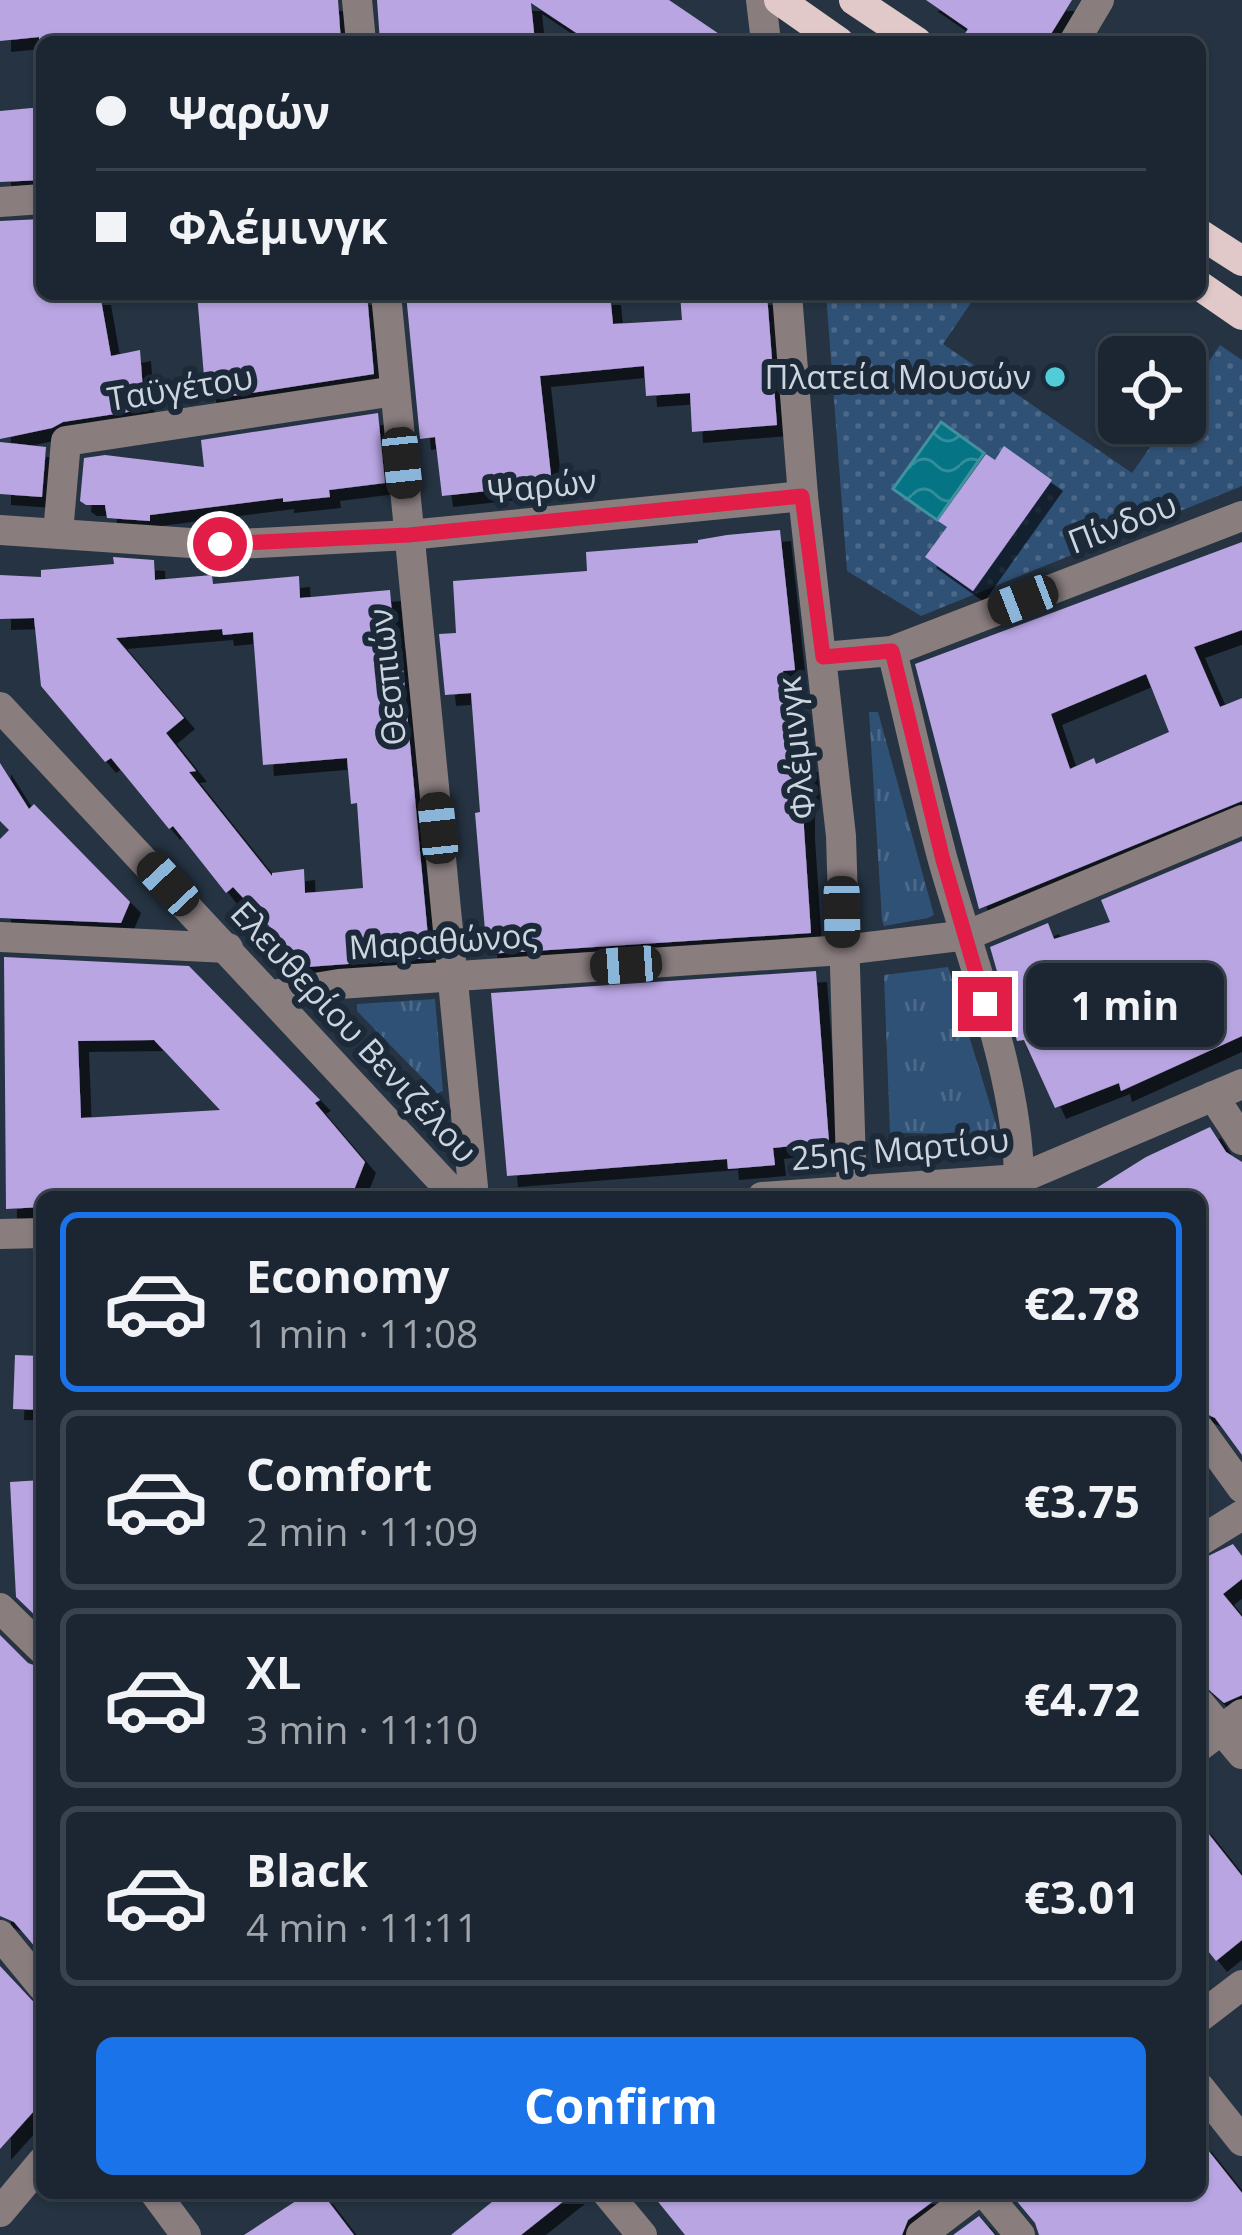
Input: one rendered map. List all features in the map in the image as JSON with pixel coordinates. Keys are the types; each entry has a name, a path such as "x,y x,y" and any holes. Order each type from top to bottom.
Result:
{"main road":[{"path":"779,0 830,36"},
{"path":"854,0 908,36"},
{"path":"1206,238 1242,261"},
{"path":"1206,290 1242,315"}],"street":[{"path":"357,0 360,36"},
{"path":"761,0 765,36"},
{"path":"1078,36 1099,0"},
{"path":"0,202 36,199"},
{"name":"Θεσπιών","path":"387,300 473,1191"},
{"name":"Φλέμινγκ","path":"788,300 802,496 841,836 852,1191"},
{"name":"Ταϋγέτου","path":"58,533 67,441 395,391"},
{"name":"Ψαρών","path":"0,530 220,544 409,535 802,496"},
{"name":"Πίνδου","path":"823,657 892,651 1242,516"},
{"path":"892,651 943,860 968,935 1026,1188"},
{"name":"Ελευθερίου Βενιζέλου","path":"0,707 452,1191"},
{"name":"Μαραθώνος","path":"272,995 339,984 843,950 968,935 1242,820"},
{"path":"0,937 228,948"},
{"path":"1228,1090 1242,1140"},
{"name":"25ης Μαρτίου","path":"922,1191 1026,1188 1228,1090"},
{"path":"0,1234 36,1233"},
{"path":"1206,1438 1242,1488"},
{"path":"1206,1536 1242,1515"},
{"path":"0,1608 36,1643"},
{"path":"1221,1730 1242,1754"},
{"path":"0,1935 36,1980"},
{"path":"1206,2012 1242,1985"},
{"path":"1206,2096 1242,2141"},
{"path":"0,2212 36,2169"},
{"path":"159,2199 186,2235"},
{"path":"612,2199 642,2235"},
{"path":"921,2235 972,2199"},
{"path":"986,2199 1020,2235"}],"green space":[{"path":"826,300 973,300 943,344 1132,473 1152,444 1206,444 1206,366 1220,345 1242,360 1242,486 921,616 847,571"},
{"path":"869,712 878,712 934,915 884,926 882,920"},
{"path":"948,967 999,1134 890,1133 884,975"},
{"path":"435,999 443,1091 437,1093 357,1011 357,1004"}],"water":[{"path":"941,422 984,453 937,520 893,489"}],"building":[{"path":"0,0 338,0 341,36 36,36 0,41"},
{"path":"377,0 669,0 722,36 581,36 531,3 534,36 380,36"},
{"path":"926,0 1072,0 1050,36 963,36 968,29"},
{"path":"36,108 36,180 0,182 0,111"},
{"path":"36,219 36,300 101,300 111,356 140,350 141,410 63,422 0,439 0,221"},
{"path":"198,300 368,300 374,374 206,400"},
{"path":"407,300 611,300 613,324 682,320 680,300 767,300 777,425 692,432 690,393 646,396 644,366 540,376 552,484 442,496 435,437 420,439"},
{"path":"378,413 385,483 329,490 330,497 283,502 283,498 150,515 150,521 107,518 105,505 80,501 84,458 105,455 204,467 201,440"},
{"path":"0,442 46,447 42,497 0,494"},
{"path":"1004,446 1052,480 973,591 925,557 947,527 938,521 986,454 995,460"},
{"path":"780,530 795,670 783,671 787,726 800,725 803,761 807,761 804,828 811,933 487,954 471,693 445,695 439,634 456,633 453,581 587,571 586,552 698,543"},
{"path":"1242,542 1242,630 1194,647 1220,707 1242,698 1242,801 979,909 915,664","holes":["1146,674 1169,732 1096,764 1094,758 1070,769 1051,714"]},
{"path":"113,557 154,560 155,580 212,575 213,584 299,576 300,598 390,590 394,638 400,637 430,958 307,967 233,887 226,893 173,826 169,829 111,758 105,762 41,686 34,618 0,619 0,575 41,577 41,570 114,564","holes":["222,629 223,635 253,632 263,765 347,758 351,804 357,803 363,888 305,893 304,869 272,876 189,772 196,771 166,733 184,718 116,638"]},
{"path":"0,763 29,809 34,804 130,902 121,923 0,918 0,839 9,830 0,821"},
{"path":"1242,841 1242,1036 1121,1091 1119,1083 1055,1108 1024,1040 1017,1041 990,947 1048,923 1054,939 1110,922 1101,900"},
{"path":"4,957 189,966 320,1100 315,1103 365,1162 354,1190 36,1191 36,1207 6,1209","holes":["154,1040 220,1110 81,1118 78,1041"]},
{"path":"816,971 829,1142 773,1148 775,1165 728,1169 727,1159 507,1176 491,993"},
{"path":"1210,1127 1226,1152 1242,1162 1242,1455 1215,1418 1206,1414 1206,1191 1092,1191 1146,1157"},
{"path":"15,1355 36,1356 36,1410 13,1409"},
{"path":"36,1480 36,1616 16,1597 10,1482"},
{"path":"1233,1544 1242,1556 1242,1579 1223,1594 1242,1617 1242,1695 1224,1703 1206,1687 1206,1557"},
{"path":"0,1635 36,1666 36,1948 14,1922 0,1916"},
{"path":"1206,1831 1242,1876 1242,1940 1216,1961 1206,1948"},
{"path":"0,1966 36,2005 36,2109 0,2149"},
{"path":"1206,2148 1242,2193 1242,2235 1039,2235 1015,2199 1206,2199"},
{"path":"299,2199 327,2199 354,2235 244,2235"},
{"path":"496,2199 566,2199 521,2235 451,2235"},
{"path":"656,2199 936,2199 908,2220 902,2235 685,2235"},
{"path":"979,2216 995,2235 953,2235 964,2227"}],"place":[{"name":"Πλατεία Μουσών","path":"1055,377"}],"route":[{"path":"220,544 409,535 802,496 823,657 892,651 943,860 985,1004"}]}
